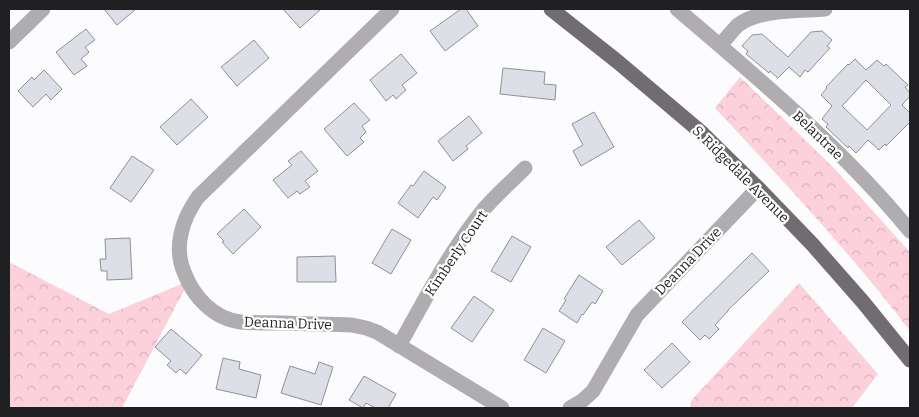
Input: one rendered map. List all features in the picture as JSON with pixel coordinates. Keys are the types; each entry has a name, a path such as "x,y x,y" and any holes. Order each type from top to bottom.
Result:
{"main road":[{"name":"S. Ridgedale Avenue","path":"551,9 618,62 702,133 812,244 863,302 910,360"}],"street":[{"path":"9,42 43,9"},
{"name":"Deanna Drive","path":"392,9 198,196 189,209 183,223 180,238 182,268 189,285 198,298 219,315 240,322 352,325 366,328 376,332 502,408"},
{"name":"Belantrae","path":"678,9 807,122 889,206 910,231"},
{"path":"720,45 738,26 751,18 766,13 825,9"},
{"name":"Kimberly Court","path":"399,346 434,283 462,240 485,208 525,168"},
{"name":"Deanna Drive","path":"570,408 582,401 593,390 637,315 758,188"}],"green space":[{"path":"740,77 832,166 910,252 910,331 840,245 715,108"},
{"path":"9,262 109,314 189,281 122,408 9,408"},
{"path":"799,283 878,374 852,408 690,408 691,401"}],"building":[{"path":"104,9 136,9 117,25"},
{"path":"283,9 321,9 300,28"},
{"path":"461,9 466,9 478,26 445,51 430,31"},
{"path":"86,29 95,40 85,47 89,52 81,59 87,66 74,75 56,52"},
{"path":"822,31 832,40 827,46 830,48 808,72 805,70 800,77 789,67 778,78 746,54 748,51 742,46 752,35 762,34 788,57 811,32"},
{"path":"254,40 269,58 237,86 221,67"},
{"path":"401,54 417,73 402,85 406,90 396,99 393,95 386,101 370,80"},
{"path":"855,59 866,70 877,60 884,66 886,64 908,85 905,87 910,96 902,105 910,113 910,122 886,146 885,144 879,150 868,140 856,153 826,127 828,124 822,119 832,106 821,95 826,87","holes":["866,80 891,105 867,130 842,106"]},
{"path":"503,68 545,72 544,84 556,85 555,100 500,94"},
{"path":"44,70 62,89 51,100 46,94 33,107 18,91 32,77 34,80"},
{"path":"191,99 208,117 177,145 160,127"},
{"path":"354,103 370,120 362,126 366,132 360,138 364,142 347,156 324,129"},
{"path":"594,112 614,147 581,166 573,151 583,145 572,124"},
{"path":"469,116 482,133 466,146 468,149 453,161 438,141"},
{"path":"301,151 318,171 305,181 310,187 300,194 297,191 288,198 273,180 292,165 288,161"},
{"path":"132,156 154,170 131,202 110,188"},
{"path":"424,171 446,187 437,200 433,197 418,218 398,203"},
{"path":"244,209 261,227 233,254 217,234"},
{"path":"639,220 655,238 622,265 606,247"},
{"path":"392,229 411,240 391,274 372,263"},
{"path":"512,236 531,247 511,282 491,271"},
{"path":"130,238 132,279 107,280 107,271 101,271 100,259 106,259 105,239"},
{"path":"752,253 769,271 728,310 715,325 719,329 709,339 705,335 700,340 682,322"},
{"path":"335,256 336,282 297,282 297,257"},
{"path":"579,275 603,291 595,304 592,302 577,323 559,311"},
{"path":"474,296 494,310 472,342 451,328"},
{"path":"543,328 565,341 546,373 524,360"},
{"path":"171,329 202,355 186,374 180,369 176,373 167,365 171,361 155,347"},
{"path":"672,343 690,362 662,388 644,370"},
{"path":"223,358 240,362 239,369 261,375 256,398 216,389"},
{"path":"319,362 333,367 321,405 281,393 290,366 315,374"},
{"path":"364,376 396,394 388,408 375,408 366,403 363,408 349,400"}]}
